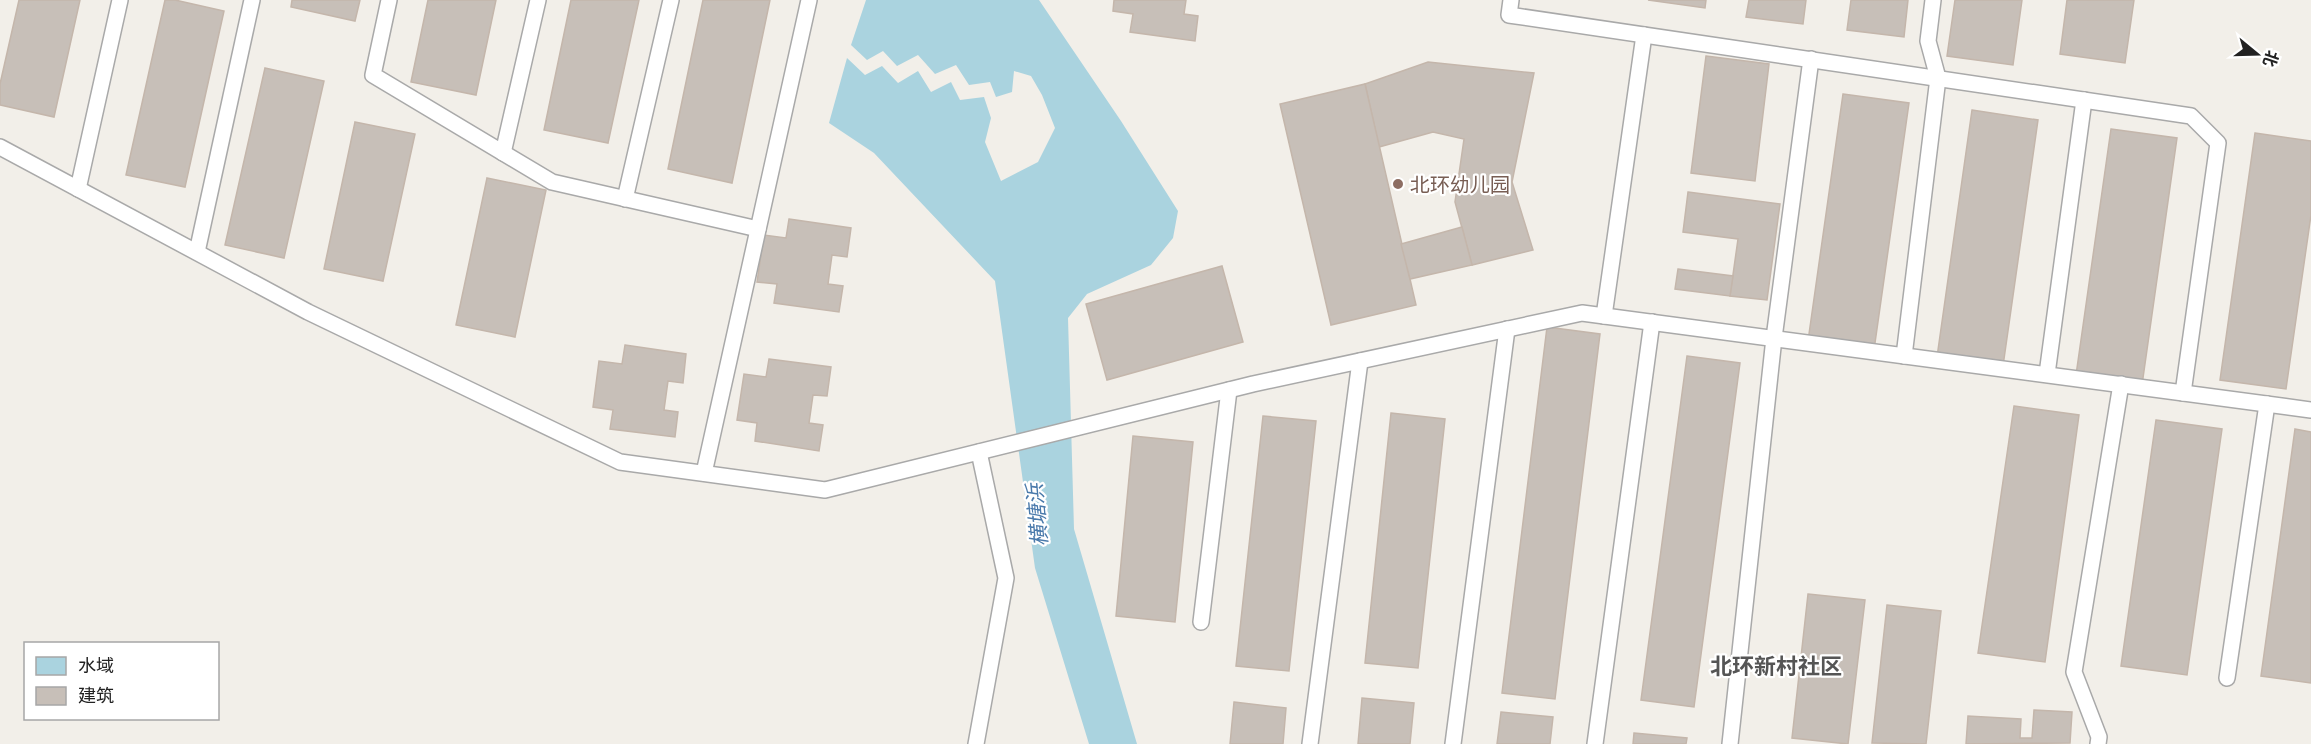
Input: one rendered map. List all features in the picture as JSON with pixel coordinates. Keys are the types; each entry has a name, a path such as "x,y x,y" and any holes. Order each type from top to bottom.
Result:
{"lane":[{"path":"78,189 120,0"},
{"path":"196,252 252,0"},
{"path":"389,0 372,75 552,182 758,229"},
{"path":"503,153 537,0"},
{"path":"625,199 671,0"},
{"path":"704,473 809,0"},
{"path":"1511,0 1509,15 2191,116 2218,143 2183,393"},
{"path":"1905,356 1938,78 1928,41 1933,0"},
{"path":"1604,316 1644,35"},
{"path":"1730,744 1774,338 1811,59"},
{"path":"2047,374 2084,100"},
{"path":"0,147 308,312 620,462 825,490 1228,390 1582,313 2311,410"},
{"path":"1594,744 1652,322"},
{"path":"1454,744 1507,329"},
{"path":"1310,744 1360,361"},
{"path":"2098,744 2099,736 2074,672 2121,384"},
{"path":"1201,622 1228,390"},
{"path":"2227,678 2267,404"},
{"path":"976,744 1006,578 979,452"}],"water":[{"name":"横塘浜","path":"866,0 1039,0 1121,121 1178,211 1173,238 1151,265 1087,294 1068,318 1074,529 1137,744 1089,744 1035,568 995,281 874,153 829,123 847,58 865,75 882,66 898,83 918,71 931,92 951,82 960,100 984,97 991,118 985,142 1001,181 1038,162 1055,128 1042,95 1031,76 1014,71 1012,92 996,97 990,82 969,85 956,65 935,74 918,55 897,66 883,51 867,60 851,45"}],"building":[{"path":"19,0 80,0 54,117 0,105 0,84"},
{"path":"165,0 175,0 224,11 185,187 126,175"},
{"path":"292,0 360,0 355,21 291,7"},
{"path":"428,0 496,0 476,95 411,82"},
{"path":"571,0 639,0 608,143 544,130"},
{"path":"703,0 770,0 732,183 668,169"},
{"path":"1114,0 1186,0 1184,14 1198,16 1195,41 1130,32 1133,14 1113,11"},
{"path":"1648,0 1706,0 1705,8"},
{"path":"1749,0 1806,0 1803,24 1746,17"},
{"path":"1851,0 1908,0 1904,37 1847,30"},
{"path":"1955,0 2022,0 2013,65 1947,56"},
{"path":"2067,0 2134,0 2125,63 2060,54"},
{"path":"1706,56 1769,64 1755,181 1691,173"},
{"path":"1428,62 1534,73 1512,182 1533,250 1472,265 1455,202 1464,139 1433,132 1379,147 1365,84"},
{"path":"265,68 324,81 284,258 225,245"},
{"path":"1365,84 1416,305 1331,325 1280,104"},
{"path":"1843,94 1909,103 1874,350 1808,341"},
{"path":"1972,110 2038,120 2003,366 1937,357"},
{"path":"355,122 415,134 383,281 324,269"},
{"path":"2111,129 2177,138 2142,385 2076,375"},
{"path":"2255,133 2311,141 2311,215 2286,389 2220,380"},
{"path":"487,178 546,190 515,337 456,325"},
{"path":"1688,192 1780,204 1767,300 1730,296 1738,239 1683,232"},
{"path":"789,219 851,228 847,257 832,255 828,284 843,286 839,312 774,303 777,284 757,282 764,235 786,238"},
{"path":"1462,227 1472,265 1410,279 1401,244"},
{"path":"1222,266 1243,342 1107,380 1086,304"},
{"path":"1678,269 1733,276 1730,296 1675,289"},
{"path":"1547,327 1600,334 1555,699 1502,693"},
{"path":"625,345 686,354 683,383 668,381 664,410 678,412 675,437 610,429 613,410 593,407 599,361 622,364"},
{"path":"1687,356 1740,363 1694,707 1641,700"},
{"path":"769,359 831,367 827,396 813,395 809,423 823,425 819,451 755,441 757,423 737,420 744,374 766,377"},
{"path":"2014,406 2079,415 2045,662 1978,653"},
{"path":"1391,413 1445,419 1418,668 1365,663"},
{"path":"1263,416 1316,421 1289,671 1236,666"},
{"path":"2156,420 2222,429 2187,675 2121,666"},
{"path":"2295,429 2311,432 2311,683 2261,676"},
{"path":"1133,436 1193,442 1175,622 1116,616"},
{"path":"1808,594 1865,600 1848,744 1792,738"},
{"path":"1887,605 1941,611 1926,744 1872,743"},
{"path":"1362,698 1414,703 1410,744 1358,744"},
{"path":"1234,702 1286,708 1283,744 1230,744"},
{"path":"2034,710 2072,712 2070,743 1966,744 1968,716 2021,719 2020,738 2032,738"},
{"path":"1501,712 1553,717 1550,744 1497,744"},
{"path":"1634,733 1687,738 1686,744 1633,744"}],"place":[{"name":"北环幼儿园","path":"1398,184"}],"district":[{"name":"北环新村社区","path":"1776,666"}]}
